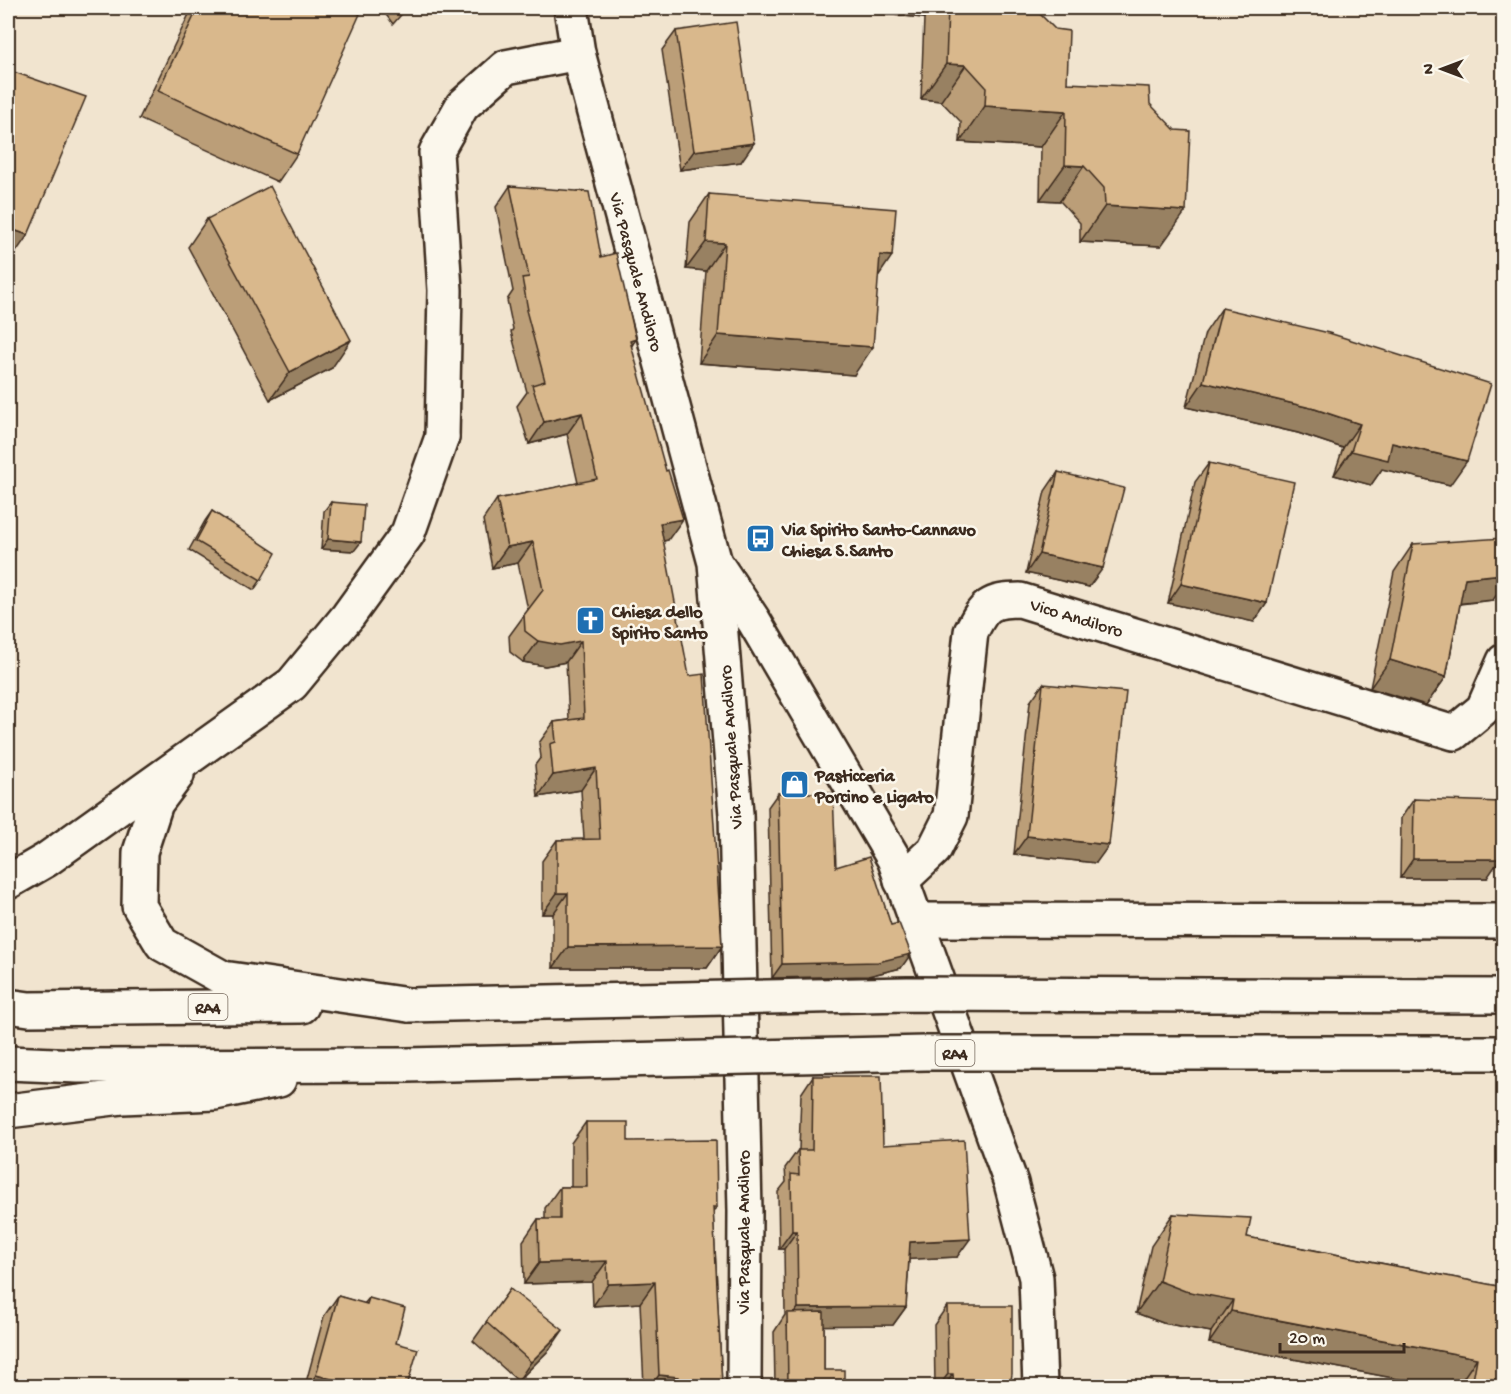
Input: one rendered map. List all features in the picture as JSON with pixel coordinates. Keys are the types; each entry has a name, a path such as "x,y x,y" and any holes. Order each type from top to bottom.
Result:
{"main road":[{"name":"Via Pasquale Andiloro","path":"572,8 578,53 716,563 736,814 744,1200 744,1386"},
{"path":"8,882 46,861 292,684 348,616 408,533 442,437 444,290 436,152 462,106 506,67 578,53"},
{"path":"716,563 753,621 894,859 1011,1183 1036,1278 1040,1386"},
{"name":"Vico Andiloro","path":"902,881 934,850 951,816 970,632 982,609 1001,600 1020,600 1454,733 1483,709 1503,661"},
{"path":"188,759 156,803 140,852 139,906 162,944 223,978 409,1005"},
{"path":"915,920 1503,921"},
{"name":"RA4","path":"8,1006 29,1009 409,1005 907,994 1503,996"},
{"name":"RA4","path":"8,1063 78,1066 352,1066 926,1053 1503,1053"},
{"path":"8,1111 122,1097 215,1093 352,1066"}],"building":[{"path":"198,8 346,8 360,14 297,154 158,91"},
{"path":"395,8 406,8 400,14"},
{"path":"948,8 1034,8 1055,29 1069,31 1067,83 1149,87 1150,104 1175,130 1190,131 1186,211 1105,206 1104,188 1084,166 1065,165 1066,111 985,106 986,87 966,65 946,64"},
{"path":"736,22 754,143 694,151 676,31"},
{"path":"8,70 86,97 28,235 8,228"},
{"path":"270,186 351,340 290,372 207,219"},
{"path":"510,186 589,192 601,257 616,253 636,339 630,341 666,471 668,470 683,519 660,523 689,676 704,674 722,946 568,947 568,893 557,893 557,840 600,839 596,768 553,775 550,744 556,742 554,722 584,718 581,641 560,645 538,641 525,631 524,615 543,590 533,542 507,547 497,499 597,479 582,413 544,422 532,385 545,381 526,310 528,310 522,278 529,277"},
{"path":"709,194 896,209 892,256 880,255 873,347 718,335 725,243 706,242"},
{"path":"1222,308 1329,333 1491,384 1467,461 1392,443 1388,460 1351,451 1360,424 1315,409 1203,382"},
{"path":"1209,463 1294,482 1267,603 1181,584"},
{"path":"1058,472 1124,488 1103,568 1039,554"},
{"path":"331,502 364,505 361,542 328,539"},
{"path":"212,511 276,553 261,580 196,541"},
{"path":"1503,538 1503,574 1465,578 1446,677 1390,660 1413,544"},
{"path":"1043,684 1126,692 1109,845 1027,836"},
{"path":"778,793 833,793 836,867 869,857 891,925 899,923 911,954 878,962 782,964"},
{"path":"1414,799 1501,802 1500,859 1413,859"},
{"path":"813,1076 881,1076 883,1145 964,1140 970,1239 910,1242 906,1307 798,1308 797,1231 792,1231 791,1174 799,1175 798,1150 812,1150"},
{"path":"586,1122 628,1122 628,1141 716,1140 717,1207 713,1207 722,1386 678,1386 678,1377 659,1375 655,1282 608,1284 607,1261 539,1263 538,1219 560,1219 560,1187 587,1187"},
{"path":"1173,1214 1251,1218 1247,1237 1503,1287 1503,1386 1472,1386 1477,1358 1231,1311 1233,1300 1185,1291 1159,1281"},
{"path":"510,1289 563,1330 531,1362 486,1322"},
{"path":"338,1296 367,1304 369,1298 405,1308 396,1343 418,1349 407,1386 359,1386 316,1375"},
{"path":"947,1306 1012,1306 1010,1386 954,1386 953,1374 948,1374"},
{"path":"824,1312 824,1370 844,1370 844,1386 788,1386 787,1313"}],"place":[{"name":"Via Spirito Santo-Cannavo Chiesa S.Santo","path":"761,539"},
{"name":"Chiesa dello Spirito Santo","path":"591,621"},
{"name":"Pasticceria Porcino e Ligato","path":"794,785"}]}
